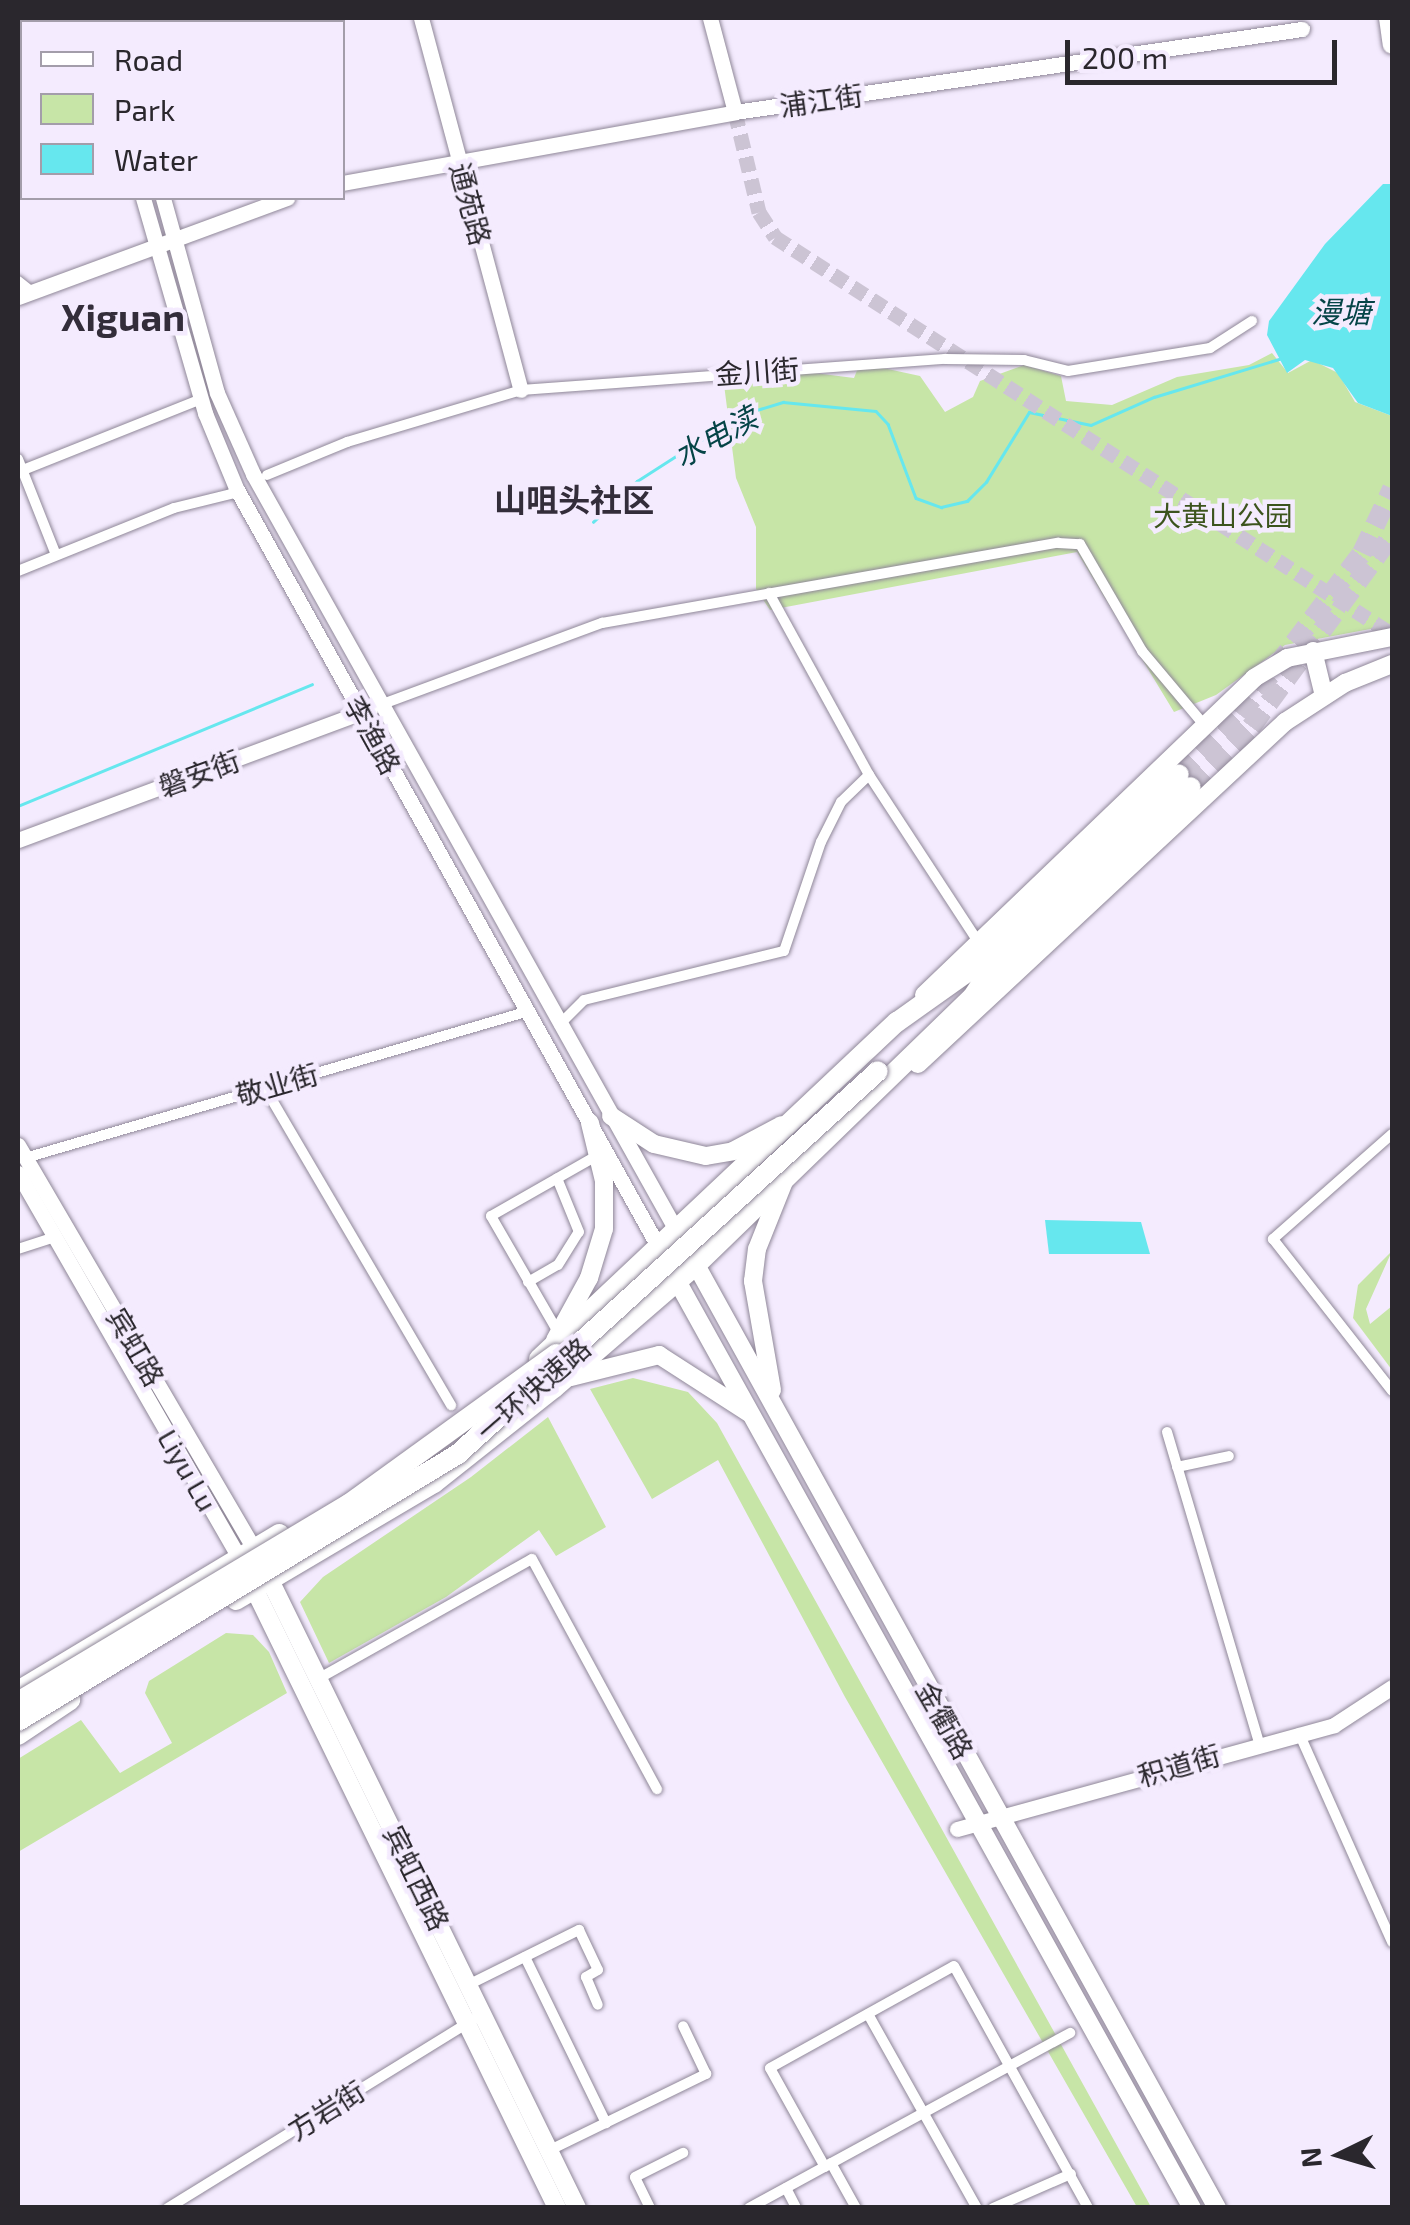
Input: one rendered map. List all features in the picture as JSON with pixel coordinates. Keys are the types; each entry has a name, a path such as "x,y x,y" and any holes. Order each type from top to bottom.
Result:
{"highway":[{"path":"18,1691 397,1466 554,1342 897,1022 983,969 1185,781"},
{"path":"18,1735 434,1483 554,1388 696,1265 972,998 983,969"},
{"name":"一环快速路","path":"18,1702 423,1456 563,1350 983,969"},
{"name":"一环快速路","path":"18,1721 458,1454 875,1066"}],"main road":[{"name":"通苑路","path":"421,18 521,390"},
{"path":"710,18 735,112"},
{"path":"1388,18 1392,46"},
{"name":"浦江街","path":"345,182 735,112 1302,29"},
{"name":"李渔路","path":"145,200 201,398 239,492 590,1123"},
{"name":"李渔路","path":"164,200 217,393 246,458 380,705 676,1230"},
{"path":"22,290 281,200"},
{"path":"897,1022 977,940 1254,678 1313,651 1392,637"},
{"path":"1313,651 1324,696"},
{"path":"779,1418 754,1311 754,1281 757,1248 786,1178 1285,722 1324,696 1392,664"},
{"name":"磐安街","path":"18,840 380,705"},
{"path":"611,1116 654,1144 706,1156 734,1150 800,1116"},
{"path":"590,1123 602,1153 659,1248"},
{"name":"宾虹路","path":"21,1151 246,1554"},
{"path":"554,1342 589,1278 604,1229 602,1153"},
{"name":"Liyu Lu","path":"18,1174 246,1554"},
{"name":"金衢路","path":"676,1230 1217,2208"},
{"name":"金衢路","path":"659,1248 1192,2208"},
{"path":"554,1388 596,1368 659,1355 752,1415"},
{"name":"宾虹西路","path":"246,1554 475,2018 557,2208"},
{"name":"宾虹西路","path":"262,1584 318,1679 470,1984 475,2018 550,2150 578,2208"},
{"name":"积道街","path":"957,1829 1334,1725 1392,1687"}],"street":[{"name":"金川街","path":"267,475 347,442 521,390 945,359 1024,360 1068,371 1210,348 1252,322"},
{"path":"56,555 19,467 201,398"},
{"path":"18,571 174,508 239,492"},
{"path":"380,705 602,624 769,592 1080,544 1142,650 1204,725"},
{"path":"769,592 869,775 977,940"},
{"path":"559,1024 584,1000 784,950 822,842 841,802 869,775"},
{"name":"敬业街","path":"21,1151 265,1088 529,1011"},
{"path":"265,1088 451,1405"},
{"path":"1392,1134 1273,1240 1392,1391"},
{"path":"554,1342 528,1282 491,1216 602,1153"},
{"path":"528,1282 558,1266 579,1232 558,1178"},
{"path":"18,1250 54,1238"},
{"path":"1168,1432 1259,1743"},
{"path":"1177,1466 1230,1456"},
{"path":"318,1679 532,1559 657,1789"},
{"path":"1299,1732 1392,1942"},
{"path":"470,1984 580,1930 598,1970 586,1977 598,2006"},
{"path":"525,1957 606,2123"},
{"path":"856,2208 770,2068 954,1966 1088,2208"},
{"path":"868,2014 977,2208"},
{"name":"方岩街","path":"168,2208 475,2018"},
{"path":"550,2150 706,2074 683,2026"},
{"path":"750,2208 1070,2033"},
{"path":"650,2208 635,2177 683,2153"},
{"path":"994,2208 1070,2174"},
{"path":"786,2188 796,2208"}],"green space":[{"name":"大黄山公园","path":"1272,353 1288,373 1312,360 1338,373 1355,402 1392,416 1392,625 1285,645 1216,695 1174,712 1077,552 770,610 756,589 756,527 736,478 721,361 854,378 860,363 920,376 945,412 973,397 980,381 1024,365 1061,376 1066,401 1112,405 1177,377 1249,365"},
{"path":"1392,1251 1366,1309 1370,1324 1392,1306 1392,1370 1353,1318 1358,1285"},
{"path":"633,1378 688,1392 717,1423 1151,2207 1137,2207 845,1697 718,1460 652,1499 590,1389"},
{"path":"548,1417 606,1527 556,1556 539,1530 446,1597 329,1663 300,1602 323,1577 471,1477"},
{"path":"226,1633 253,1635 269,1652 287,1693 18,1852 18,1759 81,1720 120,1773 172,1743 145,1693 149,1681"}],"water":[{"name":"漫塘","path":"1383,184 1392,184 1392,416 1358,403 1333,368 1305,360 1287,373 1267,335 1269,321 1325,244"},
{"path":"1045,1220 1141,1222 1150,1254 1049,1254"}],"waterway":[{"name":"水电渎","path":"593,522 637,481 693,445 747,413 783,402 876,411 888,424 916,498 941,507 967,501 986,482 1029,412 1091,425 1154,397 1279,359"},
{"name":"水电渎","path":"18,806 312,684"}],"tunnel":[{"path":"735,112 759,212 775,237 1392,634"},
{"path":"1179,774 1240,715 1362,553 1392,489"},
{"path":"1191,787 1251,727 1392,535"}],"district":[{"name":"Xiguan","path":"123,317"},
{"name":"山咀头社区","path":"574,499"}]}
